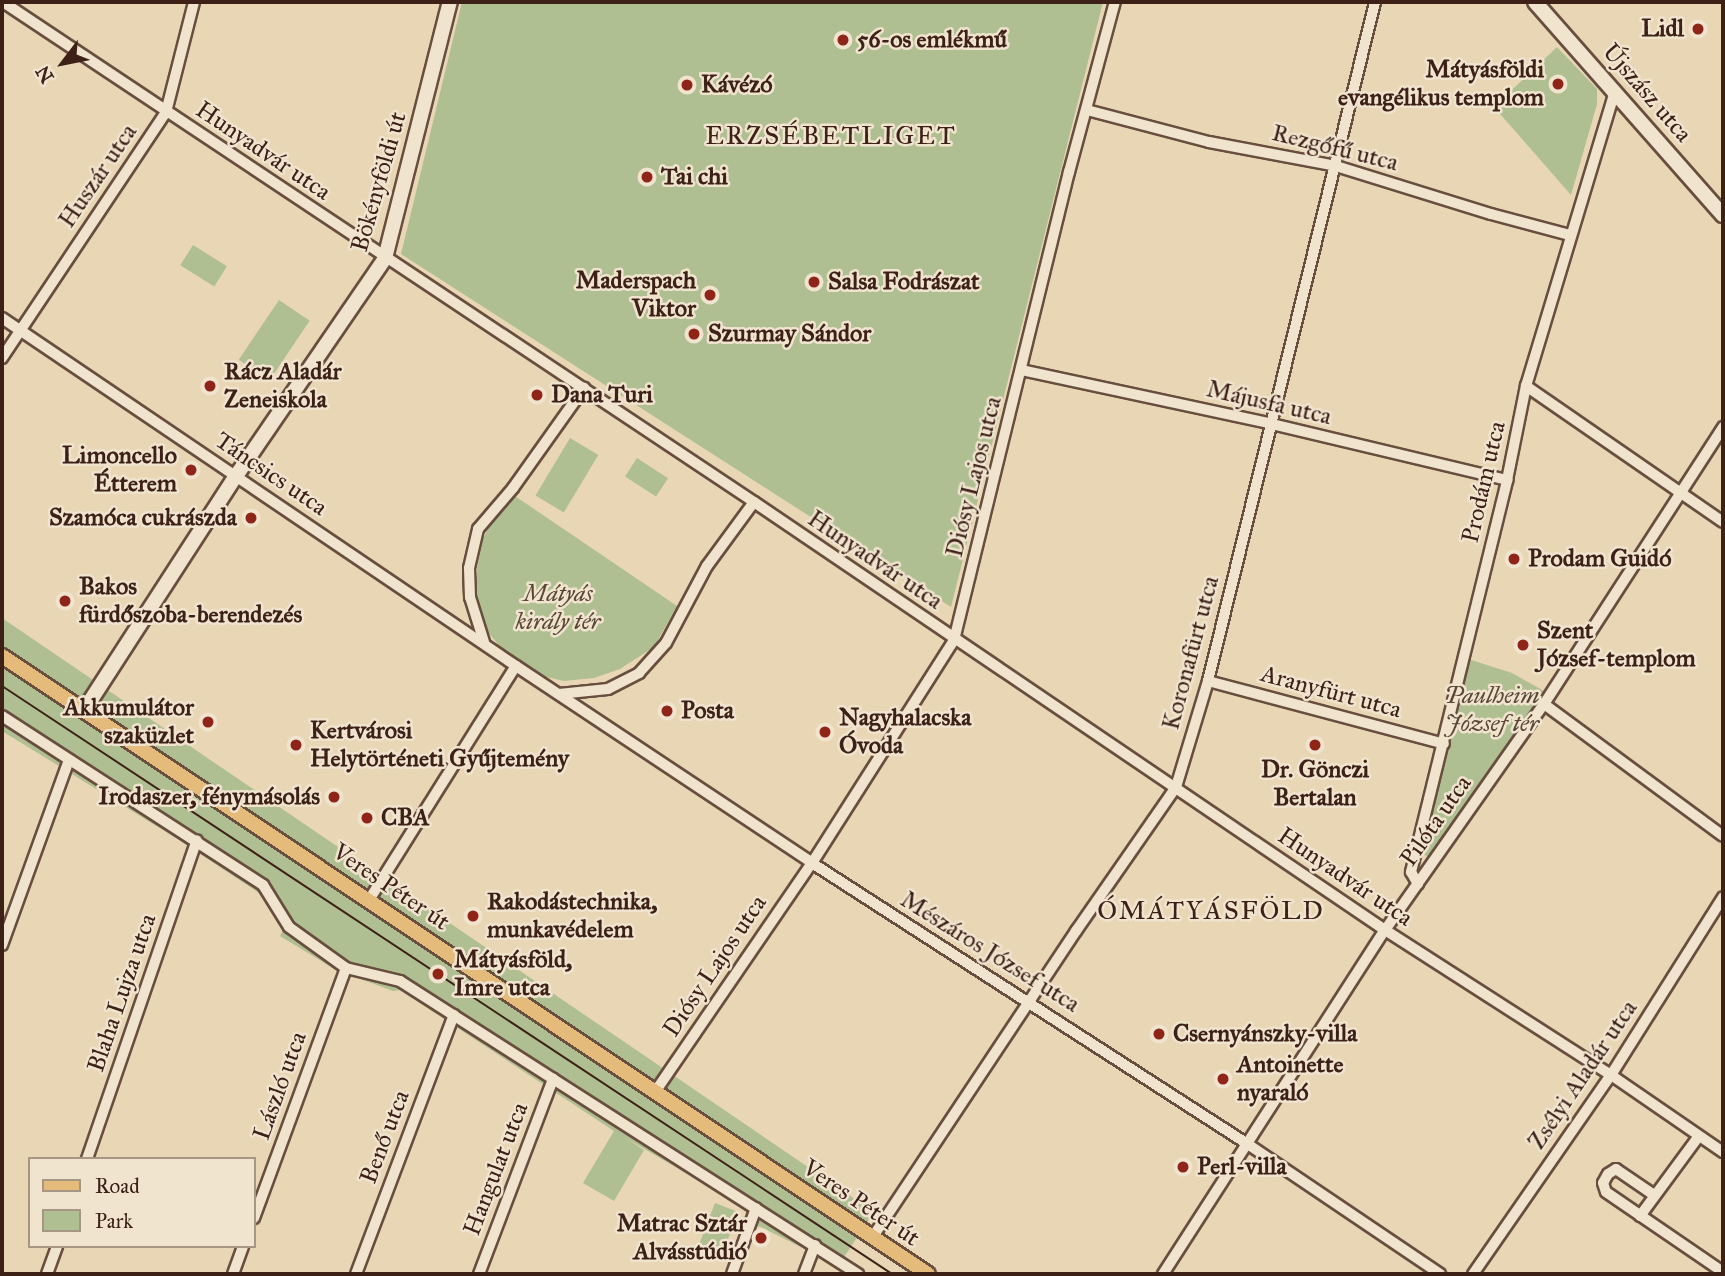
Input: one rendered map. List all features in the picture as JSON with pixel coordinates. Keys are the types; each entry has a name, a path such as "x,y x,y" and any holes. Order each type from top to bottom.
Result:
{"main road":[{"name":"Veres Péter út","path":"2,656 928,1274"}],"street":[{"name":"Hunyadvár utca","path":"3,2 754,502 1385,930 1611,1075 1723,1152"},
{"name":"Huszár utca","path":"2,358 166,112 194,2"},
{"name":"Bökényföldi út","path":"85,709 236,476 385,258 450,2"},
{"name":"Diósy Lajos utca","path":"655,1092 812,863 954,639 1115,2"},
{"name":"Koronafürt utca","path":"872,1238 1176,787 1208,681 1375,2"},
{"name":"Újszász utca","path":"1535,2 1723,215"},
{"name":"Prodám utca","path":"1418,884 1411,872 1507,480 1526,386 1615,91"},
{"name":"Rezgőfű utca","path":"1087,110 1209,142 1336,166 1491,214 1570,235"},
{"name":"Táncsics utca","path":"2,318 516,666"},
{"name":"Májusfa utca","path":"1021,370 1272,424 1507,480"},
{"path":"1526,386 1723,522"},
{"path":"484,642 470,597 468,568 478,529 513,488 584,388"},
{"name":"Pilóta utca","path":"1163,1274 1385,930 1544,705 1723,427"},
{"path":"559,694 608,690 639,673 666,643 708,566 754,502"},
{"path":"369,900 516,666"},
{"name":"Mészáros József utca","path":"516,666 812,863 1030,1001 1246,1143 1440,1274"},
{"name":"Aranyfürt utca","path":"1208,681 1444,744"},
{"path":"1544,705 1723,836"},
{"path":"2,716 263,885 289,927 346,968 400,981 858,1274"},
{"path":"2,945 69,760"},
{"name":"Blaha Lujza utca","path":"88,1157 197,840"},
{"name":"Zsélyi Aladár utca","path":"1473,1274 1611,1075 1723,897"},
{"name":"László utca","path":"256,1213 346,968"},
{"name":"Benő utca","path":"356,1274 454,1015"},
{"name":"Hangulat utca","path":"479,1274 553,1079"},
{"path":"1640,1216 1699,1136"},
{"path":"1654,1195 1616,1169 1608,1174 1603,1183 1606,1192 1723,1272"},
{"path":"732,1274 756,1208"},
{"path":"804,1274 815,1245"},
{"path":"47,1274 56,1248"},
{"path":"233,1274 242,1248"}],"green space":[{"path":"462,2 1103,2 951,607 401,254"},
{"path":"1557,47 1597,89 1597,104 1571,195 1494,107"},
{"path":"193,245 227,266 214,287 180,265"},
{"path":"279,300 310,321 269,380 239,360"},
{"path":"570,438 598,455 564,512 535,495"},
{"path":"637,458 668,478 656,497 625,476"},
{"name":"Mátyás király tér","path":"512,494 677,606 654,647 620,669 594,678 564,681 538,675 507,655 487,631 476,605 477,568 483,539 496,513"},
{"path":"2,618 874,1212 838,1266 761,1227 743,1222 747,1209 624,1137 644,1150 614,1201 583,1183 614,1131 400,990 393,991 336,970 280,936 283,930 268,899 179,840 2,731"},
{"name":"Paulheim József tér","path":"1465,658 1512,673 1549,694 1432,859 1419,852"},
{"path":"715,1203 738,1212 721,1257 698,1248"}],"tram line":[{"path":"2,686 892,1274"}],"place":[{"name":"Lidl","path":"1698,29"},
{"name":"56-os emlékmű","path":"843,40"},
{"name":"Mátyásföldi evangélikus templom","path":"1558,84"},
{"name":"Kávézó","path":"687,85"},
{"name":"Tai chi","path":"647,177"},
{"name":"Salsa Fodrászat","path":"814,282"},
{"name":"Maderspach Viktor","path":"710,295"},
{"name":"Szurmay Sándor","path":"694,334"},
{"name":"Rácz Aladár Zeneiskola","path":"210,386"},
{"name":"Dana Turi","path":"537,395"},
{"name":"Limoncello Étterem","path":"191,470"},
{"name":"Szamóca cukrászda","path":"251,518"},
{"name":"Prodam Guidó","path":"1514,559"},
{"name":"Bakos fürdőszoba-berendezés","path":"65,601"},
{"name":"Szent József-templom","path":"1523,645"},
{"name":"Posta","path":"667,711"},
{"name":"Akkumulátor szaküzlet","path":"208,722"},
{"name":"Nagyhalacska Óvoda","path":"825,732"},
{"name":"Kertvárosi Helytörténeti Gyűjtemény","path":"296,745"},
{"name":"Dr. Gönczi Bertalan","path":"1315,745"},
{"name":"Irodaszer, fénymásolás","path":"334,797"},
{"name":"CBA","path":"367,818"},
{"name":"Rakodástechnika, munkavédelem","path":"473,916"},
{"name":"Mátyásföld, Imre utca","path":"438,974"},
{"name":"Csernyánszky-villa","path":"1159,1034"},
{"name":"Antoinette nyaraló","path":"1223,1079"},
{"name":"Perl-villa","path":"1183,1167"},
{"name":"Matrac Sztár Alvásstúdió","path":"761,1238"}],"district":[{"name":"ERZSÉBETLIGET","path":"831,136"},
{"name":"ÓMÁTYÁSFÖLD","path":"1211,911"}]}
